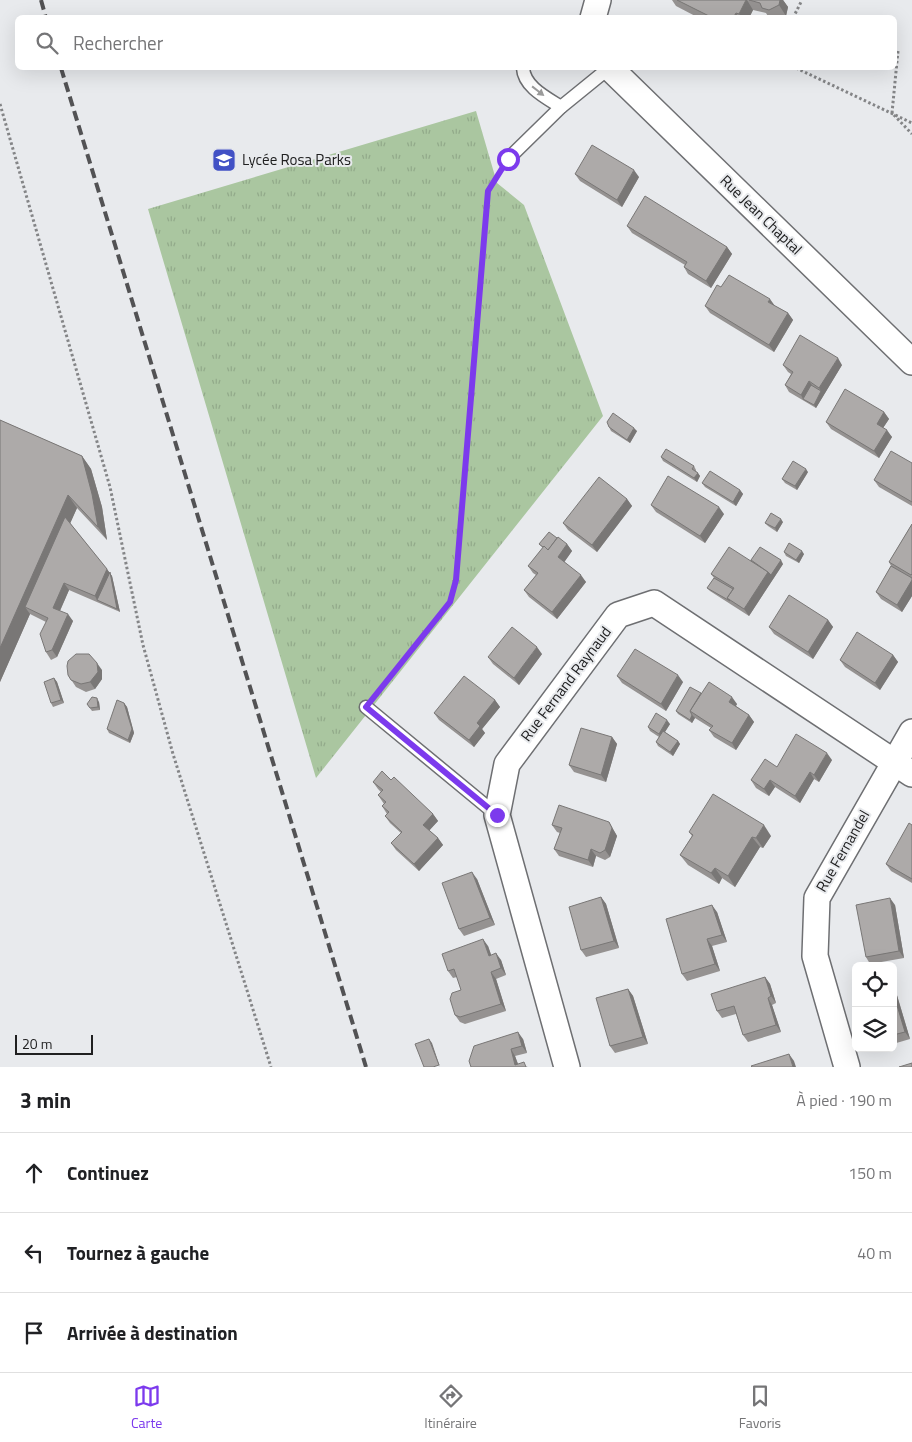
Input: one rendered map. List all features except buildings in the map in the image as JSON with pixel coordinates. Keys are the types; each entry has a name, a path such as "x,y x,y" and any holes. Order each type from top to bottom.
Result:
{"street":[{"path":"594,15 598,0"},
{"path":"610,15 612,0"},
{"name":"Rue Jean Chaptal","path":"612,70 912,362"},
{"name":"Rue Fernand Raynaud","path":"566,1067 497,815 507,764 618,614 654,603 903,768"},
{"name":"Rue Fernandel","path":"847,1067 815,956 816,898 903,768 912,732"}],"lane":[{"path":"523,70 532,88 561,107"},
{"path":"508,159 561,107 607,70"},
{"path":"366,707 497,815"}],"path":[{"path":"794,15 801,2"},
{"path":"897,62 898,52"},
{"path":"800,70 912,123"},
{"path":"896,70 892,113 912,134"},
{"path":"0,104 110,487 143,645 171,745 271,1067"},
{"path":"366,707 450,602 456,580 488,191 508,159"}],"green space":[{"path":"476,111 497,183 524,205 603,416 316,778 148,209"}],"railway":[{"path":"41,0 45,15"},
{"path":"62,70 366,1067"}],"place":[{"name":"Lycée Rosa Parks","path":"224,160"}],"route":[{"path":"497,815 366,707 450,602 456,580 488,191 508,159"}]}
